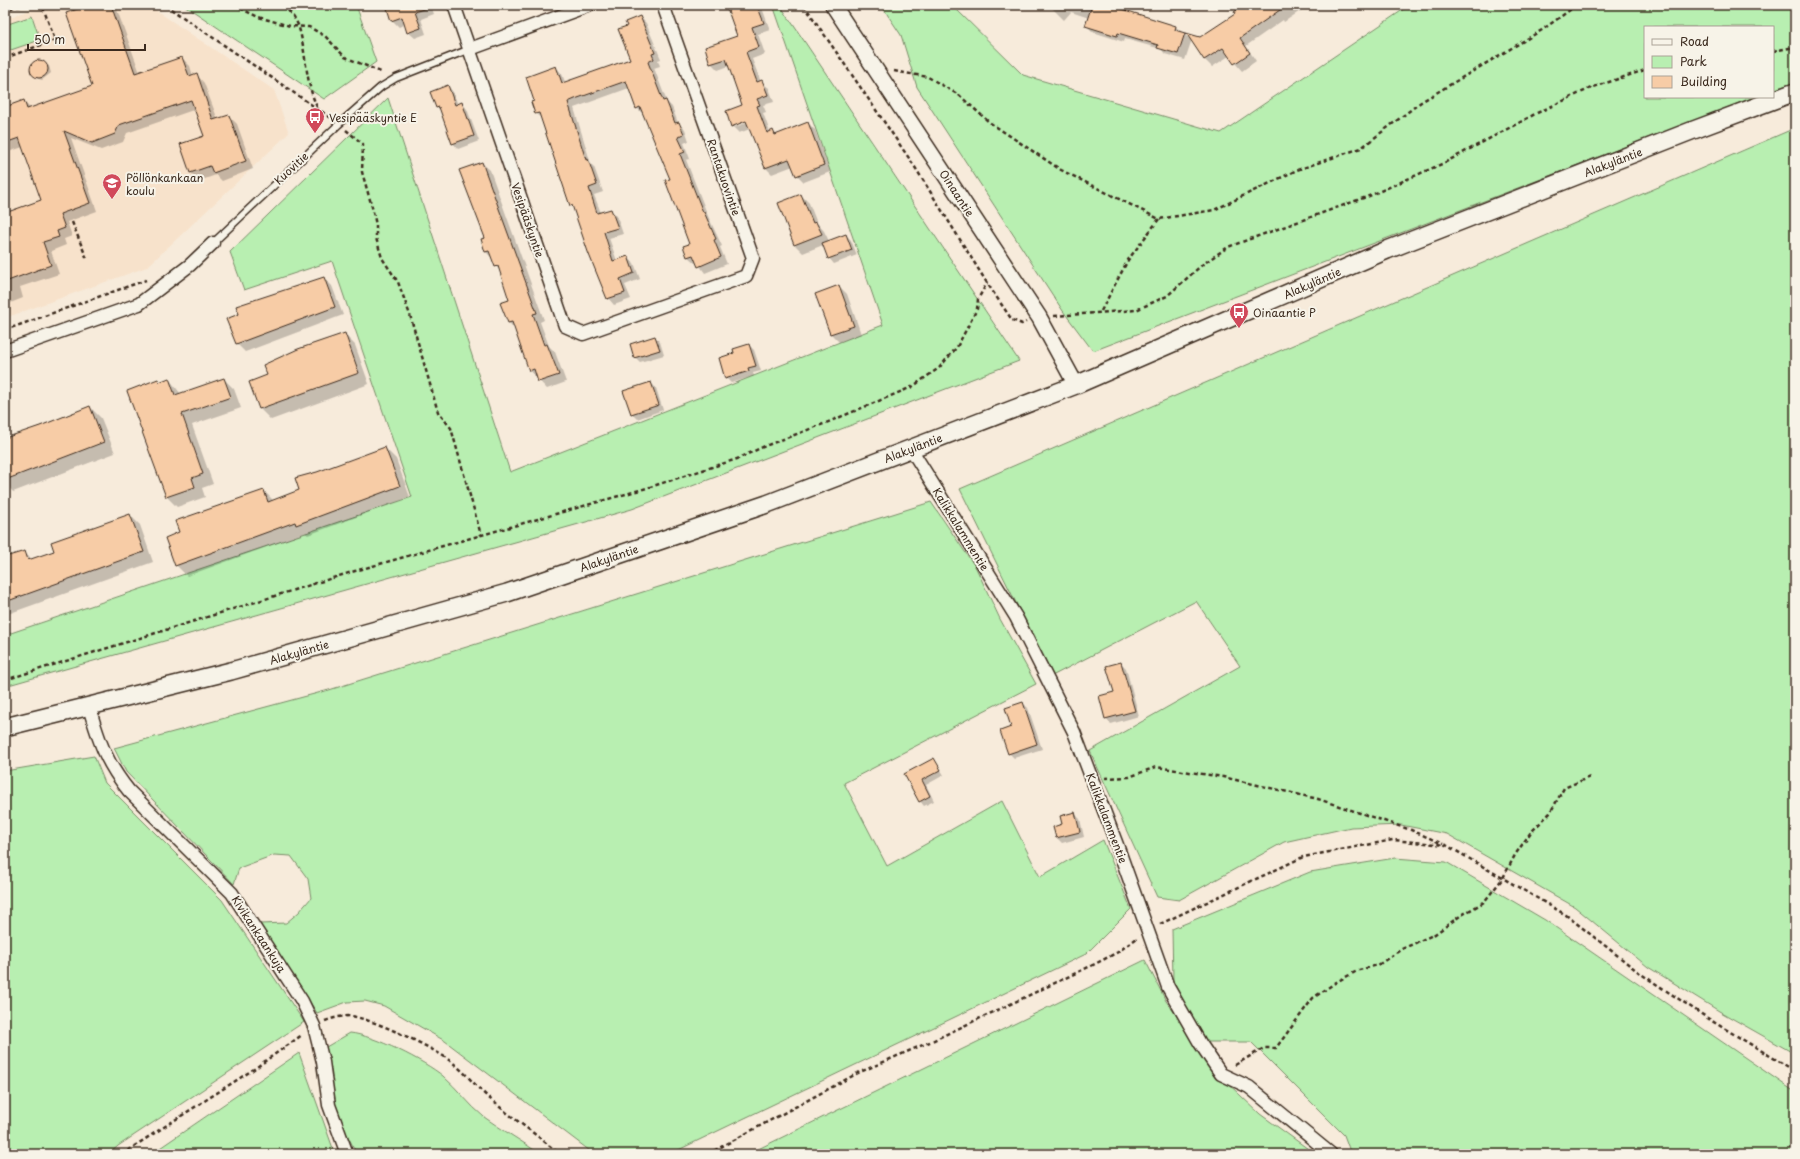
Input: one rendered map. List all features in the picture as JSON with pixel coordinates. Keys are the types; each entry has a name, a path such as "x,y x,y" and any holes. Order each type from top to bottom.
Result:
{"main road":[{"name":"Alakyläntie","path":"5,727 231,671 507,593 767,504 1076,385 1387,250 1795,92"}],"street":[{"name":"Vesipääskyntie","path":"454,5 565,326 583,334 673,303"},
{"name":"Kuovitie","path":"470,48 590,5"},
{"name":"Rantakuovintie","path":"663,5 753,258 746,276 673,303"},
{"name":"Oinaantie","path":"833,5 1039,317 1076,385"},
{"name":"Kuovitie","path":"5,351 139,304 185,269 213,243"},
{"name":"Kalikkalammentie","path":"911,449 1016,617 1074,732 1168,987 1200,1043 1222,1074 1248,1087 1331,1154"},
{"name":"Kivikankaankuja","path":"89,707 104,753 116,775 129,791 232,893 302,1001 314,1026 323,1062 329,1105 347,1154"}],"lane":[{"name":"Kuovitie","path":"213,243 339,124 381,87 396,78 470,48"}],"path":[{"path":"5,13 13,7 28,5"},
{"path":"5,58 54,40 42,5"},
{"path":"165,5 339,124 363,144 362,172 375,219 376,238 382,258 398,282 410,315 438,412 451,428 481,535"},
{"path":"234,5 258,17 309,27 324,36 345,57 361,65 396,78"},
{"path":"284,5 299,26 307,77 312,96 319,110"},
{"path":"804,5 913,164 987,283 1012,320 1022,324 1039,317 1101,311 1136,310 1167,296 1203,264 1228,247 1369,196 1444,163 1544,110 1591,88 1644,70"},
{"path":"876,70 910,73 928,78 959,95 989,122 1061,170 1159,219 1214,210 1298,170 1361,148 1421,102 1542,30 1577,5"},
{"path":"1774,52 1795,48"},
{"path":"1101,311 1128,260 1159,219"},
{"path":"72,222 87,259"},
{"path":"5,330 148,279"},
{"path":"5,680 347,574 647,488 737,459 765,446 826,423 912,387 939,368 957,347 977,309 978,299 987,283"},
{"path":"1092,779 1129,777 1156,767 1224,778 1318,799 1411,830 1446,845 1566,915 1641,974 1712,1021 1795,1071"},
{"path":"1222,1074 1264,1048 1276,1048 1313,998 1338,981 1359,970 1378,965 1402,949 1434,934 1484,902 1503,878 1515,855 1531,832 1550,813 1564,788 1590,777"},
{"path":"708,1154 858,1073 1093,965 1118,952 1148,931 1174,916 1303,856 1393,840 1446,845"},
{"path":"122,1154 254,1069 314,1026 334,1018 349,1016 364,1020 432,1048 450,1060 494,1103 526,1125 559,1154"}],"shaded area":[{"name":"Pöllönkankaan koulu","path":"43,5 148,5 274,90 289,133 147,267 5,318 5,19"}],"green space":[{"path":"184,5 356,5 376,62 324,99"},
{"path":"773,5 780,5 1019,361 632,509 5,686 5,635 412,497 332,261 244,290 230,252 388,98 510,472 883,325"},
{"path":"881,5 952,5 1023,75 1221,133 1410,5 1795,5 1795,82 1774,90 1774,26 1644,26 1644,98 1752,98 1093,351 1063,311 917,87 901,35"},
{"path":"32,16 40,40 5,52 5,25"},
{"path":"1795,128 1795,1054 1719,1011 1648,967 1575,907 1447,834 1401,825 1351,827 1284,842 1179,900 1157,897 1090,751 1240,666 1196,601 1052,676 960,489"},
{"path":"931,502 976,568 1000,619 1036,684 844,783 887,866 1002,801 1040,877 1103,840 1131,909 1086,954 670,1154 594,1154 445,1041 384,1006 365,1001 347,1002 317,1013 260,924 286,923 299,912 311,898 308,879 291,856 274,855 239,868 234,884 126,772 114,748 329,690"},
{"path":"94,756 105,783 222,900 304,1022 118,1146 109,1154 5,1154 5,771"},
{"path":"1395,858 1446,862 1545,920 1795,1092 1795,1154 1351,1154 1344,1135 1251,1042 1205,1042 1173,981 1172,929 1310,872"},
{"path":"1145,960 1166,1001 1220,1076 1260,1114 1315,1154 748,1154"},
{"path":"350,1033 372,1038 412,1056 435,1070 443,1076 484,1117 540,1154 357,1154 340,1121 335,1103 326,1047"},
{"path":"299,1053 335,1154 151,1154"}],"building":[{"path":"89,5 111,5 135,73 182,57 189,76 197,73 213,120 229,115 246,161 213,173 210,166 190,173 180,144 204,136 191,100 119,125 115,134 92,143 64,131 90,203 60,214 65,228 57,231 59,237 43,242 51,265 5,282 5,213 41,200 19,138 5,143 5,107 24,100 27,109 92,86 66,13"},
{"path":"386,5 431,5 431,7 415,12 421,28 407,33 402,17 391,21"},
{"path":"726,5 757,5 764,23 752,27 759,47 746,52 757,82 762,80 768,95 757,99 760,105 757,106 767,133 773,130 775,135 808,122 824,165 796,176 789,159 765,168 746,121 731,127 726,111 742,105 726,59 710,64 705,47 737,36"},
{"path":"1092,5 1109,5 1176,26 1175,30 1185,33 1178,54 1157,48 1158,45 1118,33 1117,36 1085,26"},
{"path":"1244,5 1287,5 1240,38 1250,53 1234,64 1223,48 1204,60 1186,33 1200,37 1235,14 1234,12"},
{"path":"640,16 655,53 652,54 654,59 648,62 663,101 666,100 675,123 679,122 684,134 678,137 685,152 680,154 703,212 716,239 714,240 721,257 698,267 693,255 687,257 683,246 689,244 665,180 670,179 640,107 636,109 626,81 575,99 568,102 586,160 588,159 597,185 589,188 597,213 611,209 618,228 604,232 613,261 628,256 634,273 620,279 625,293 607,299 588,252 572,205 570,206 539,113 535,114 531,102 534,101 526,77 556,66 562,83 630,59 618,29 627,26 625,22"},
{"path":"35,60 43,60 48,65 46,76 43,78 35,78 30,73 30,65"},
{"path":"448,85 455,105 462,102 474,136 452,144 439,107 436,108 430,92"},
{"path":"482,162 537,313 533,314 544,345 547,344 559,375 538,382 534,369 529,371 512,322 508,323 500,303 509,300 498,266 495,267 489,251 485,252 481,239 485,238 459,170"},
{"path":"801,194 813,223 816,222 822,234 794,245 778,203"},
{"path":"846,234 852,250 828,259 822,243"},
{"path":"324,277 335,307 236,344 226,319 239,314 236,306"},
{"path":"839,285 854,326 830,334 815,294"},
{"path":"345,333 359,373 259,409 249,382 267,375 263,365 298,349"},
{"path":"655,336 660,350 634,358 630,344"},
{"path":"749,344 756,366 748,368 749,371 725,379 719,358 734,353 733,349"},
{"path":"169,378 175,395 224,378 231,397 182,414 203,474 192,478 195,487 166,497 127,391 158,379 159,382"},
{"path":"651,382 659,405 631,414 623,391"},
{"path":"90,406 104,442 5,480 5,438"},
{"path":"385,447 400,486 296,525 295,522 175,566 165,538 179,532 175,521 264,490 268,502 299,490 295,478 317,472"},
{"path":"130,514 144,552 5,602 5,557 25,551 28,560 54,551 51,542"},
{"path":"1121,662 1135,711 1105,719 1099,696 1114,692 1106,666"},
{"path":"1023,702 1037,744 1008,754 1000,731 1011,727 1005,708"},
{"path":"934,758 941,770 922,780 930,796 919,802 904,774"},
{"path":"1075,812 1080,832 1056,838 1053,827 1062,824 1060,816"}],"place":[{"name":"Vesipääskyntie E","path":"315,134"},
{"name":"Pöllönkankaan koulu","path":"112,200"},
{"name":"Oinaantie P","path":"1239,329"}]}
